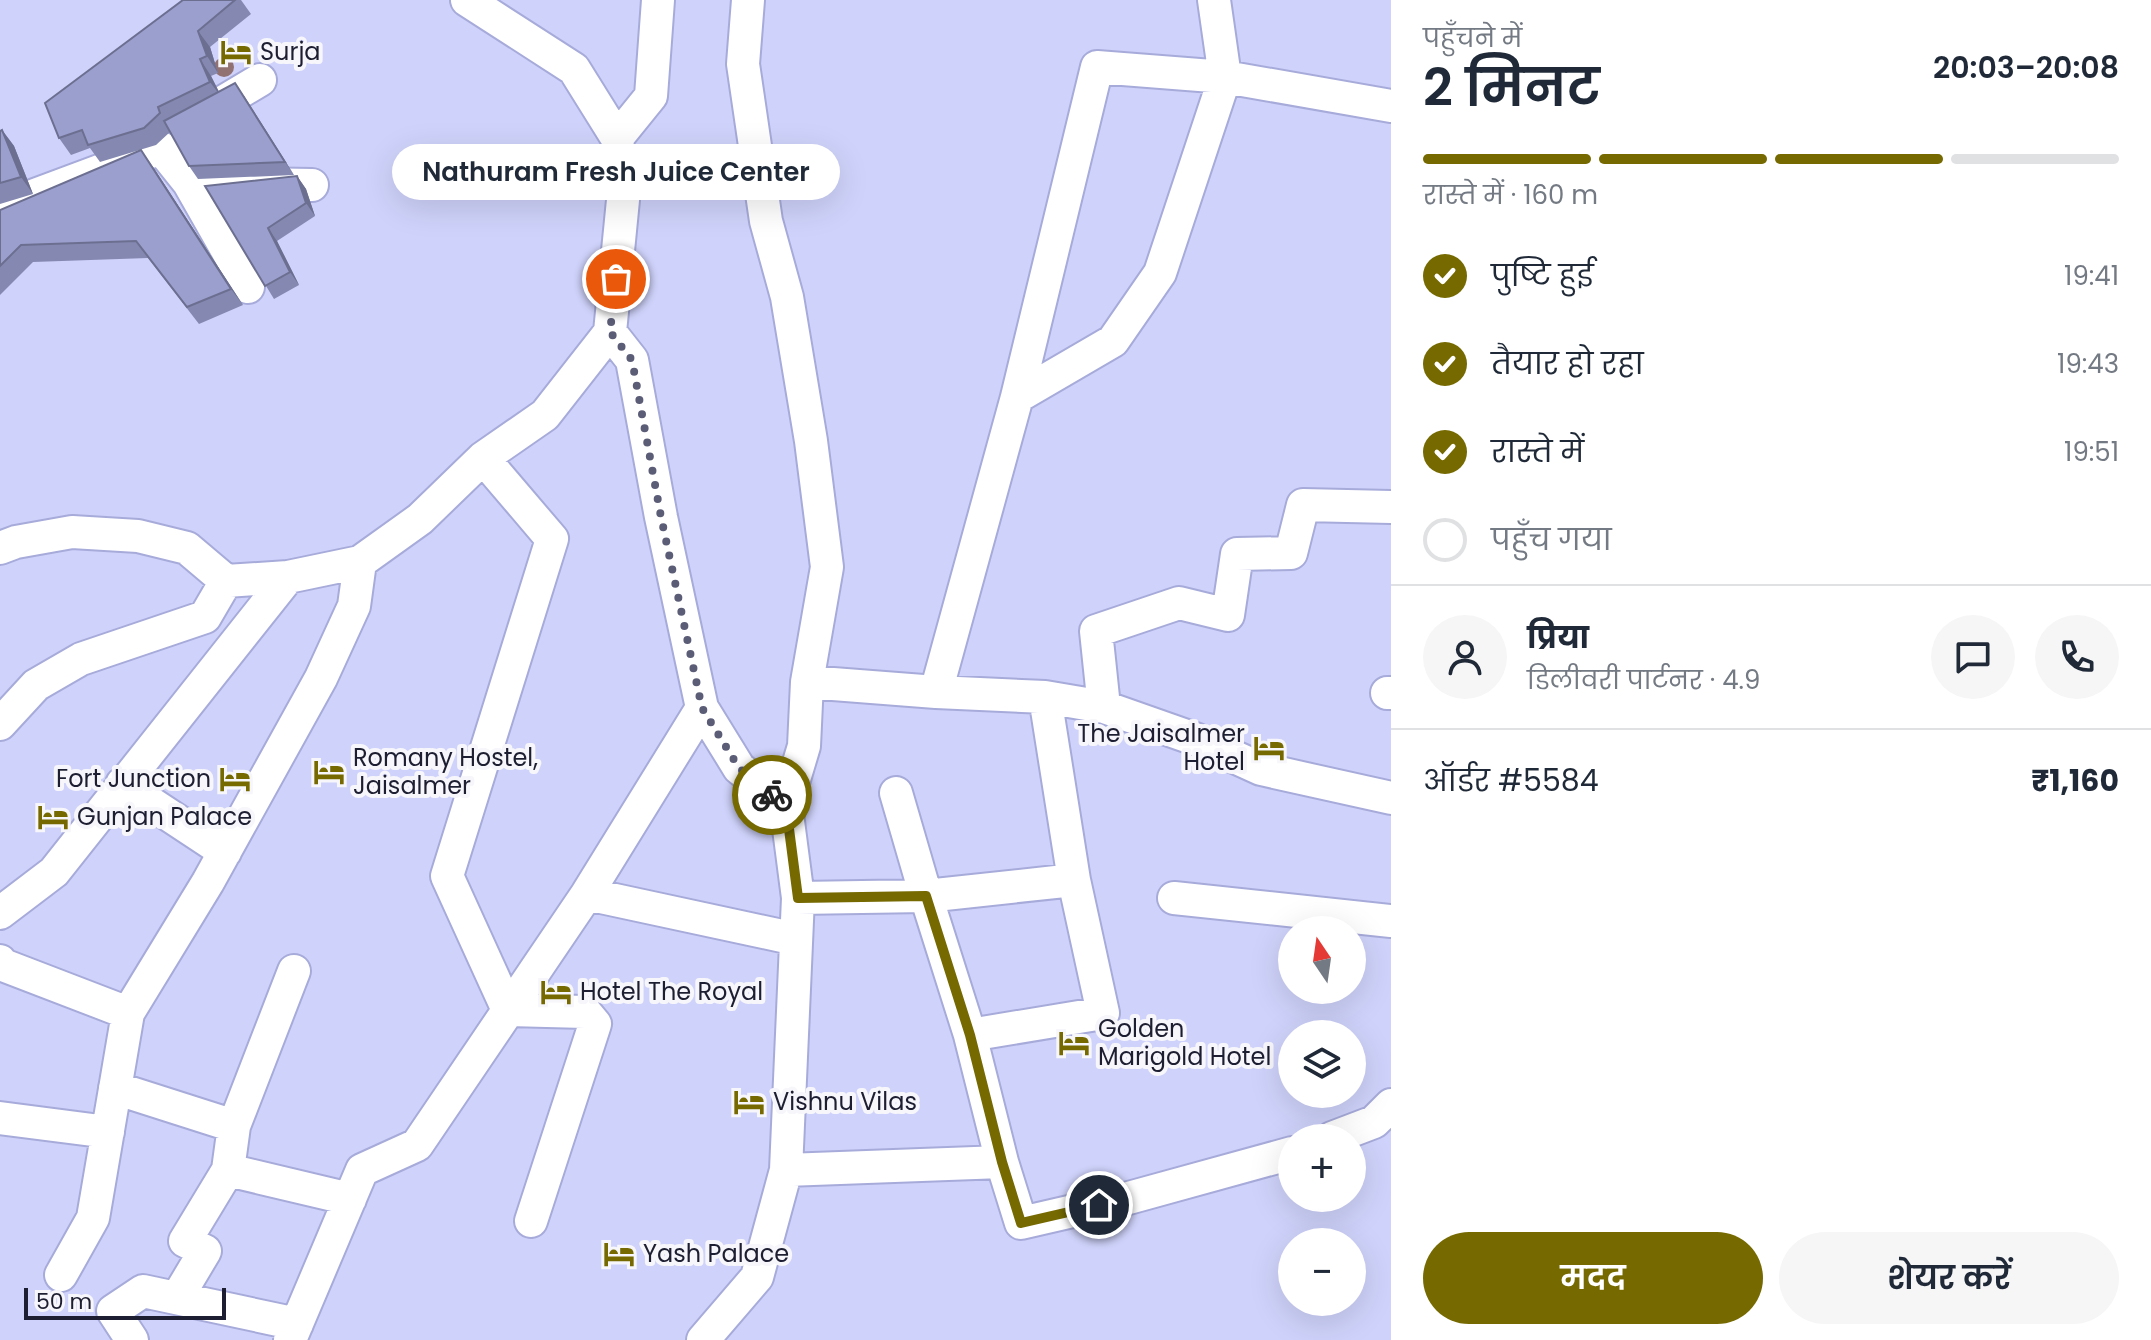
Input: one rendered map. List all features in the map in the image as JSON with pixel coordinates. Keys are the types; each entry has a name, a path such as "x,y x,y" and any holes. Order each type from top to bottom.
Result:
{"street":[{"path":"0,548 72,532 138,536 187,548 226,581 288,577 360,562 420,519 483,458 545,415 610,332 623,200 617,138 574,69 467,0"},
{"path":"617,138 651,96 658,0"},
{"path":"703,1340 757,1277 786,1170 798,898 786,806 804,746 807,682 827,567 811,441 787,297 766,221 743,64 748,0"},
{"path":"1017,397 1113,341 1160,273 1225,77 1214,0"},
{"path":"936,692 1017,397 1097,67 1225,77 1391,106"},
{"path":"0,208 161,148 174,132 260,80"},
{"path":"161,148 189,183 248,287"},
{"path":"189,183 312,185"},
{"path":"610,332 632,360 661,517 702,708 739,768 786,806"},
{"path":"483,458 552,539 447,876 508,1010"},
{"path":"1104,707 1096,631 1179,603 1228,615 1237,554 1291,553 1303,505 1391,507"},
{"path":"61,1275 93,1218 128,1013 225,852 321,678 354,606 360,562"},
{"path":"0,912 54,872 288,577"},
{"path":"0,724 36,685 81,659 205,617 226,581"},
{"path":"807,682 1045,697 1104,707 1195,739 1261,769 1391,798"},
{"path":"970,1035 1103,1013 1074,880 1045,697"},
{"path":"132,1340 113,1311 143,1291 293,1332 362,1170 417,1145 587,894 702,708"},
{"path":"122,784 225,852"},
{"path":"896,793 970,1035 1021,1223 1125,1199 1278,1157"},
{"path":"798,898 926,896 1074,880"},
{"path":"587,894 796,939"},
{"path":"1174,898 1391,921"},
{"path":"0,961 3,965 128,1013"},
{"path":"177,1298 205,1251 185,1241 228,1170 234,1126 294,971"},
{"path":"508,1010 585,1012 595,1024 531,1221"},
{"path":"115,1088 234,1126"},
{"path":"1366,1125 1374,1122 1391,1105"},
{"path":"0,1118 108,1132"},
{"path":"786,1170 1002,1162"},
{"path":"228,1170 350,1199"}],"building":[{"path":"183,0 235,0 198,31 207,56 200,59 210,82 158,107 160,113 144,128 88,145 82,130 59,138 45,103"},
{"path":"235,83 285,162 189,166 164,121"},
{"path":"0,131 21,177 0,183"},
{"path":"141,150 231,289 187,307 136,241 21,245 0,266 0,210"},
{"path":"297,176 306,203 268,228 290,272 265,286 205,186"}],"way so far":[{"path":"616,279 610,332 632,360 661,517 702,708 739,768 772,795"}],"place":[{"name":"Surja","path":"236,52"},
{"name":"Nathuram Fresh Juice Center","path":"616,279"},
{"name":"The Jaisalmer Hotel","path":"1269,748"},
{"name":"Romany Hostel, Jaisalmer","path":"329,772"},
{"name":"Fort Junction","path":"235,779"},
{"name":"Gunjan Palace","path":"53,817"},
{"name":"Hotel The Royal","path":"556,992"},
{"name":"Golden Marigold Hotel","path":"1074,1043"},
{"name":"Vishnu Vilas","path":"749,1102"},
{"name":"Yash Palace","path":"619,1254"}],"route":[{"path":"772,795 786,806 798,898 926,896 970,1035 1021,1223 1099,1205"}]}
